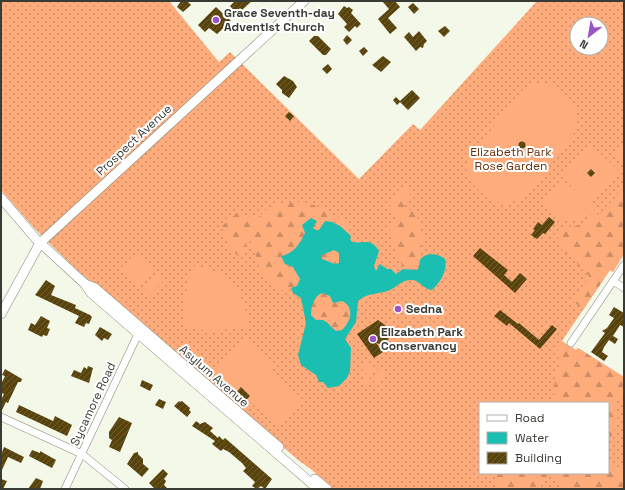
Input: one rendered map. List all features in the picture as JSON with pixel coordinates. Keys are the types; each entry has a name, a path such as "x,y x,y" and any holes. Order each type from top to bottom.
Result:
{"main road":[{"name":"Prospect Avenue","path":"1,314 40,243 304,1"},
{"name":"Asylum Avenue","path":"1,198 40,243 84,283 91,293 139,331 327,489"},
{"name":"Asylum Avenue","path":"139,331 318,489"}],"street":[{"path":"571,343 624,265"},
{"path":"613,281 624,288"},
{"name":"Sycamore Road","path":"65,489 139,331"},
{"path":"1,417 82,454 125,489"}],"green space":[{"path":"1,1 169,1 219,62 230,52 359,179 413,124 420,130 537,1 624,1 624,254 613,272 610,270 562,341 576,350 578,348 624,377 624,489 331,489 312,470 298,460 76,269 35,229 1,190"},
{"name":"Elizabeth Park Rose Garden","path":"538,83 555,88 563,92 569,98 577,113 576,131 525,197 510,203 500,203 490,199 478,190 472,183 468,166 470,155 521,93 531,85"},
{"path":"624,141 624,165 613,156"},
{"path":"590,145 619,170 592,201 563,177"},
{"path":"561,179 591,203 595,208 594,212 578,220 566,220 555,214 542,203"},
{"path":"405,186 411,192 404,208 416,212 423,238 418,267 416,269 403,267 393,244 394,236 388,227 389,225 396,224 398,217 392,212 390,206 399,190"},
{"path":"624,186 624,254 613,272 610,270 583,310 573,301 589,277 585,269 580,269 575,258 564,252 559,244 558,238 565,227 574,227 583,224 599,214"},
{"path":"298,202 314,205 349,224 344,229 336,223 324,222 318,230 313,228 316,222 302,226 305,233 301,241 293,251 281,256 299,276 300,281 290,289 276,290 263,275 251,242 247,240 242,258 231,249 222,226 238,212 245,217 258,218 268,208 275,205"},
{"path":"334,250 339,253 339,263 335,264 322,259 322,255"},
{"path":"138,253 145,261 130,277 123,270"},
{"path":"148,263 155,270 140,286 132,279"},
{"path":"192,266 215,272 232,284 239,293 243,303 247,327 214,331 186,328 184,326 185,298"},
{"path":"158,272 165,279 150,295 142,288"},
{"path":"322,293 330,296 334,303 342,301 349,307 350,315 348,323 342,330 336,331 327,322 323,320 316,320 311,315 314,302 319,294"},
{"path":"245,339 277,365 271,372 302,399 277,425 214,371"},
{"path":"562,341 576,350 578,348 624,377 624,400 622,398 616,401 618,422 609,441 609,402 554,402 555,377 559,366 558,348"},
{"path":"366,364 374,366 368,384 362,382 366,373 362,370"},
{"path":"378,369 387,374 376,387 373,386"},
{"path":"609,465 624,468 624,489 563,489 560,481 551,475 544,479 539,489 496,489 497,474 609,474"}],"water":[{"path":"311,218 317,221 313,228 319,230 325,221 332,222 340,226 351,236 350,239 352,242 367,242 373,244 379,251 374,266 376,271 380,264 387,269 391,269 396,274 403,269 417,270 422,257 432,254 442,257 445,259 446,263 443,276 432,290 427,289 413,280 409,280 386,292 365,296 358,301 356,322 345,339 351,348 350,371 347,378 339,386 328,388 323,382 319,382 316,375 301,365 298,355 306,323 301,298 293,293 291,288 297,286 300,279 293,267 285,264 281,256 293,251 301,241 305,233 302,225","holes":["334,250 339,253 339,263 335,264 322,259 322,255","322,293 330,296 333,303 342,301 349,307 350,315 348,323 342,330 336,331 327,322 323,320 316,320 311,315 314,302 319,294"]}],"building":[{"path":"181,1 187,1 191,5 183,12 177,7"},
{"path":"235,1 252,1 242,10 240,8 236,13 230,6"},
{"path":"382,1 395,1 400,7 388,18 397,28 390,34 378,19 389,9"},
{"path":"413,3 419,9 414,14 408,7"},
{"path":"344,6 353,10 351,13 361,24 357,28 355,26 349,32 344,27 347,24 338,14"},
{"name":"Grace Seventh-day Adventist Church","path":"216,7 231,21 217,34 209,28 205,32 198,25"},
{"path":"445,26 450,31 444,37 438,31"},
{"path":"419,31 427,41 423,48 420,47 416,51 404,37 409,32 413,37"},
{"path":"347,35 352,40 347,45 343,40"},
{"path":"314,36 318,36 331,49 326,55 323,55 309,41"},
{"path":"364,47 368,51 363,56 359,51"},
{"path":"383,56 391,62 381,72 372,65"},
{"path":"328,64 332,69 327,74 322,69"},
{"path":"284,76 293,81 297,87 289,98 282,93 282,90 276,84"},
{"path":"412,90 420,98 408,110 400,102 397,105 393,100 396,97 400,101"},
{"path":"289,112 294,116 290,121 285,116"},
{"path":"522,141 525,142 525,148 522,149 519,148 518,145 519,142"},
{"path":"591,169 595,173 591,177 587,173"},
{"path":"549,217 555,222 545,234 543,233 537,239 531,235 538,222 542,225"},
{"path":"480,248 508,270 504,275 512,282 520,273 527,279 515,293 473,256"},
{"path":"46,280 55,286 51,295 76,305 75,308 92,317 89,324 86,323 84,327 75,323 79,316 35,295"},
{"path":"614,307 624,313 624,327 620,325 613,336 618,339 615,344 609,340 604,347 602,352 608,356 604,361 591,352 605,333 602,331 607,328 614,318 609,315"},
{"path":"500,310 518,324 519,323 539,340 552,325 557,329 540,349 509,323 507,326 494,316"},
{"path":"41,316 50,321 47,328 50,329 47,336 43,335 42,337 28,330 31,323 35,325"},
{"name":"Elizabeth Park Conservancy","path":"378,320 385,325 389,336 387,346 376,343 383,352 374,358 357,334"},
{"path":"100,327 112,334 108,340 104,338 102,341 95,335"},
{"path":"88,366 93,368 89,383 71,376 74,370 81,373 84,367 87,369"},
{"path":"5,369 22,379 21,382 18,382 8,403 6,402 1,412 1,400 4,394 1,393 1,384 5,376 2,375"},
{"path":"142,380 153,385 150,391 140,386"},
{"path":"241,387 250,396 244,402 235,394"},
{"path":"159,399 166,402 163,409 155,405"},
{"path":"179,401 182,401 190,408 189,410 191,412 187,417 174,406"},
{"path":"19,405 53,421 55,416 72,425 67,436 16,412"},
{"path":"119,417 132,423 120,452 109,447 112,440 109,438 109,432"},
{"path":"196,421 200,424 205,422 213,428 210,431 218,438 219,436 223,440 225,438 272,479 265,489 261,486 257,489 252,486 255,482 243,471 246,468 242,463 229,452 223,449 221,451 212,444 215,441 192,426"},
{"path":"4,447 24,457 21,463 8,457 1,472 1,455"},
{"path":"32,450 40,453 40,451 56,460 52,468 29,456"},
{"path":"138,452 143,459 143,464 149,469 142,477 127,464 134,453"},
{"path":"163,469 168,474 164,479 166,481 164,485 168,489 155,489 149,483"},
{"path":"36,478 43,481 40,489 28,489"},
{"path":"1,479 7,481 3,489 1,489"}],"place":[{"name":"Grace Seventh-day Adventist Church","path":"216,20"},
{"name":"Sedna","path":"398,309"},
{"name":"Elizabeth Park Conservancy","path":"373,339"}]}
